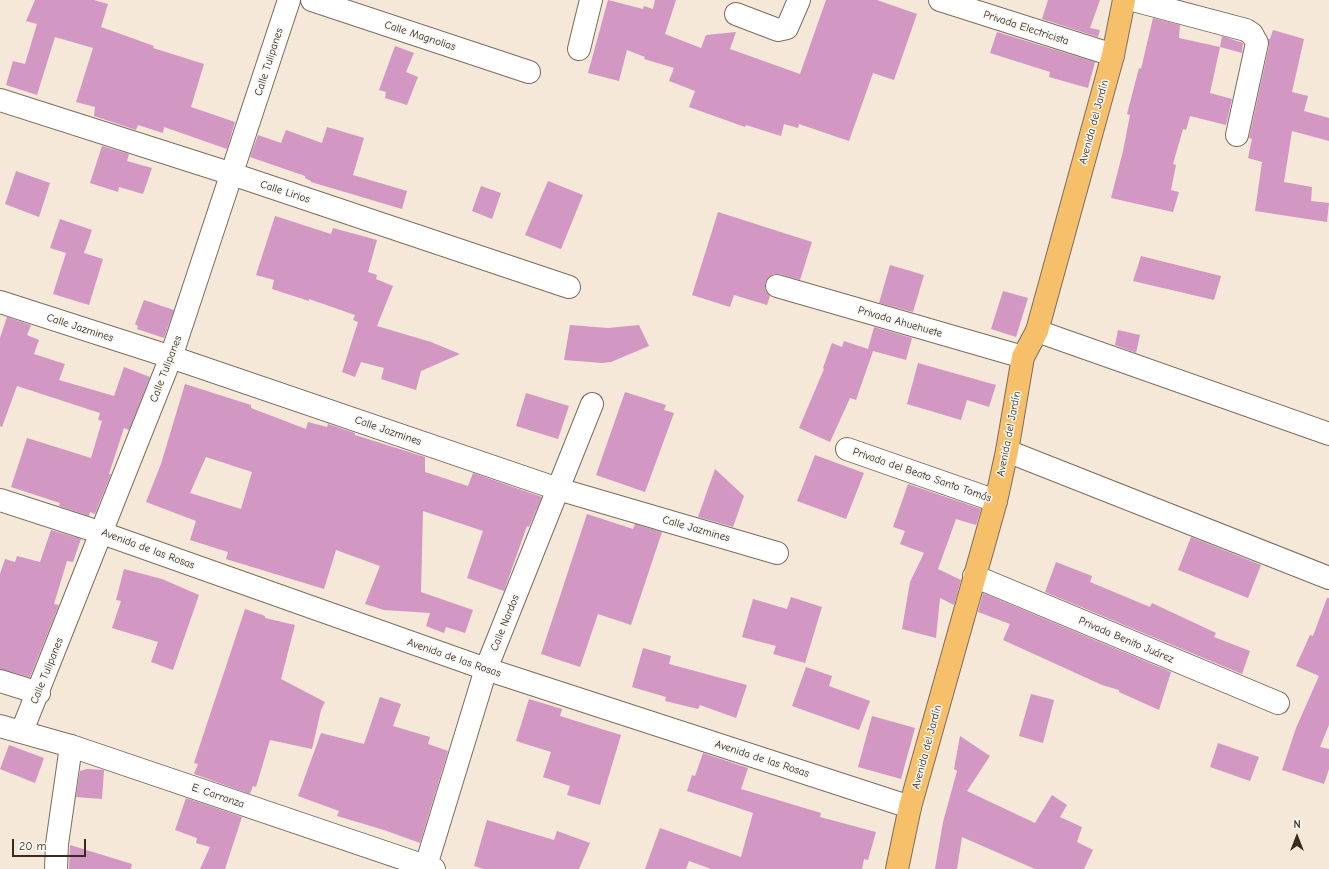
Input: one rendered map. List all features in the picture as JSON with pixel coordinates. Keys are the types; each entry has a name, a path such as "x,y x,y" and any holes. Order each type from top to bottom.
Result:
{"main road":[{"name":"Avenida del Jardín","path":"896,869 910,807 996,501 1007,451 1023,357 1037,330 1112,55 1124,0"}],"street":[{"name":"Calle Tulipanes","path":"22,732 39,693 172,358 289,0"},
{"name":"Calle Magnolias","path":"312,0 529,72"},
{"path":"579,49 592,0"},
{"path":"736,14 778,30 787,28 799,0"},
{"name":"Privada Electricista","path":"940,0 1112,55"},
{"path":"1133,0 1246,30 1252,34 1257,44 1238,135"},
{"name":"Calle Lirios","path":"0,100 232,174 569,287"},
{"name":"Privada Ahuehuete","path":"777,286 1023,357"},
{"name":"Calle Jazmines","path":"0,302 172,358 558,488 777,553"},
{"path":"1037,330 1329,434"},
{"name":"Calle Nardos","path":"428,868 486,669 592,404"},
{"name":"Privada del Beato Santo Tomás","path":"847,449 996,501"},
{"path":"1007,451 1329,578"},
{"name":"Avenida de las Rosas","path":"0,500 102,533 486,669 910,807"},
{"name":"Privada Benito Juárez","path":"974,576 1278,703"},
{"path":"0,681 39,693"},
{"name":"E. Carranza","path":"0,726 71,746 428,868"},
{"path":"56,869 57,844 71,746"}],"building":[{"path":"35,0 94,0 108,4 101,27 154,46 153,48 204,64 191,107 235,122 227,149 164,127 163,133 138,125 136,130 94,116 95,107 76,102 93,48 55,37 37,95 6,85 13,61 25,64 37,24 26,21"},
{"path":"608,0 643,9 644,6 653,9 655,0 676,0 665,34 701,48 706,35 736,32 730,49 800,74 826,0 877,0 917,14 894,80 873,73 849,141 799,124 798,128 784,124 781,136 746,125 745,127 689,107 695,91 669,81 674,68 644,59 645,57 627,50 619,81 588,73"},
{"path":"1048,0 1100,0 1090,28 1100,30 1098,37 1042,19"},
{"path":"1153,18 1180,25 1179,38 1220,47 1210,93 1232,99 1226,125 1190,116 1186,130 1183,129 1173,164 1176,165 1171,190 1179,192 1173,212 1111,198 1123,151 1130,115 1127,114 1139,68 1141,69"},
{"path":"1273,30 1304,39 1292,92 1308,96 1304,111 1329,118 1329,141 1292,131 1284,182 1312,187 1311,201 1329,203 1327,222 1255,211 1262,162 1248,158 1252,139 1249,138 1269,46 1268,39 1270,39"},
{"path":"997,32 1095,62 1088,88 1049,77 1050,72 990,53"},
{"path":"1222,36 1243,43 1242,53 1220,47"},
{"path":"395,46 414,53 406,72 418,77 407,105 385,98 386,92 379,90"},
{"path":"327,127 364,138 353,175 407,191 402,209 311,182 305,178 305,176 250,157 258,135 281,143 286,130 322,143"},
{"path":"102,146 129,154 127,161 152,168 143,194 119,187 118,192 90,183"},
{"path":"16,171 50,183 39,217 5,204"},
{"path":"548,181 583,195 561,249 525,235"},
{"path":"481,186 501,193 492,219 472,211"},
{"path":"718,212 812,242 800,280 780,274 774,274 769,277 765,283 765,289 770,296 767,305 734,295 730,307 692,295"},
{"path":"275,216 331,234 333,228 377,240 368,272 377,275 376,279 393,286 377,326 431,342 460,354 421,371 416,390 381,379 384,368 361,362 355,377 342,372 358,322 353,320 355,315 309,299 309,301 272,289 274,280 256,275"},
{"path":"60,219 92,230 84,253 103,259 89,305 53,294 66,253 50,248"},
{"path":"1141,256 1221,276 1214,300 1133,281"},
{"path":"890,265 924,275 913,312 879,303"},
{"path":"1003,291 1028,298 1016,337 991,329"},
{"path":"144,300 174,310 164,338 137,329 138,326 135,324"},
{"path":"7,317 31,325 27,335 39,340 34,354 65,364 59,380 114,396 124,367 150,377 129,430 124,428 109,474 111,474 95,514 90,512 89,516 59,506 60,503 11,487 27,438 91,458 102,421 98,420 100,413 17,386 2,427 0,426 0,338"},
{"path":"570,325 608,328 639,325 649,346 611,362 602,363 564,360"},
{"path":"874,327 912,338 906,360 873,351 856,400 850,398 830,442 799,428 824,369 823,368 832,343 842,347 844,341 868,349"},
{"path":"1118,330 1140,335 1136,353 1115,345"},
{"path":"918,363 996,385 989,407 967,400 961,420 907,404"},
{"path":"185,384 251,405 251,408 306,429 308,422 327,427 328,424 355,433 355,435 425,457 425,472 468,486 473,473 542,497 529,527 527,526 504,591 467,578 483,531 423,511 421,592 473,610 465,633 446,627 444,633 426,626 430,613 384,610 365,604 380,566 336,550 324,589 226,559 228,552 190,540 196,521 146,502 161,464","holes":["206,457 252,472 241,509 190,493"]},
{"path":"625,392 666,405 664,410 674,413 645,492 596,475"},
{"path":"526,393 569,406 558,439 516,426"},
{"path":"815,455 864,473 846,519 797,501"},
{"path":"715,469 744,496 733,527 698,517"},
{"path":"908,484 981,509 976,525 956,519 938,569 961,580 954,605 940,598 936,638 902,629 910,582 924,553 900,544 905,531 893,527"},
{"path":"587,514 633,529 635,524 662,532 631,625 598,614 580,667 541,654"},
{"path":"51,530 81,539 73,562 67,561 54,604 59,605 30,677 0,669 0,574 5,559 15,562 17,556 40,562"},
{"path":"1191,537 1261,565 1248,598 1178,570"},
{"path":"1056,562 1092,576 1090,582 1150,607 1152,603 1216,633 1214,637 1250,651 1242,674 1045,592"},
{"path":"124,569 162,579 199,595 173,670 151,662 158,642 112,628 121,601 116,600"},
{"path":"983,593 1171,672 1159,710 1119,692 1119,690 1102,685 1003,640 1010,624 978,612"},
{"path":"791,597 822,607 805,663 773,654 776,646 742,637 753,599 787,609"},
{"path":"1327,598 1329,598 1329,725 1320,747 1329,749 1329,769 1324,784 1282,770 1296,728 1319,676 1296,666 1310,635 1313,636"},
{"path":"245,609 265,616 265,618 295,625 281,679 325,702 321,710 312,749 270,740 256,787 253,786 250,794 194,774 198,764 194,763"},
{"path":"643,648 671,656 669,664 747,685 736,718 700,705 698,709 665,701 666,697 632,687"},
{"path":"806,667 832,676 829,686 870,701 859,730 792,706"},
{"path":"1031,694 1054,700 1043,743 1019,736"},
{"path":"380,697 401,704 393,726 430,737 428,744 448,751 420,843 384,830 337,816 339,811 298,796 321,733 364,744"},
{"path":"529,699 562,709 560,716 621,735 600,805 567,795 570,786 543,777 551,752 516,741"},
{"path":"872,716 915,728 901,779 858,767"},
{"path":"960,736 990,756 967,791 1035,823 1052,795 1067,805 1060,817 1082,827 1077,842 1093,850 1084,869 1035,869 962,837 957,869 935,869 943,822 957,771 954,769"},
{"path":"1218,743 1259,757 1250,781 1210,767"},
{"path":"9,745 44,758 35,783 0,769"},
{"path":"703,753 748,768 741,789 821,813 820,817 876,832 868,860 864,859 862,869 711,869 689,861 686,869 645,869 660,828 741,857 753,813 687,791 692,775 695,776"},
{"path":"87,769 104,770 102,799 76,797 80,771"},
{"path":"186,798 242,817 225,869 200,869 210,847 196,843 197,838 175,830"},
{"path":"487,820 554,840 557,831 590,843 579,869 484,869 474,866"},
{"path":"70,845 132,864 131,869 69,869"}]}
